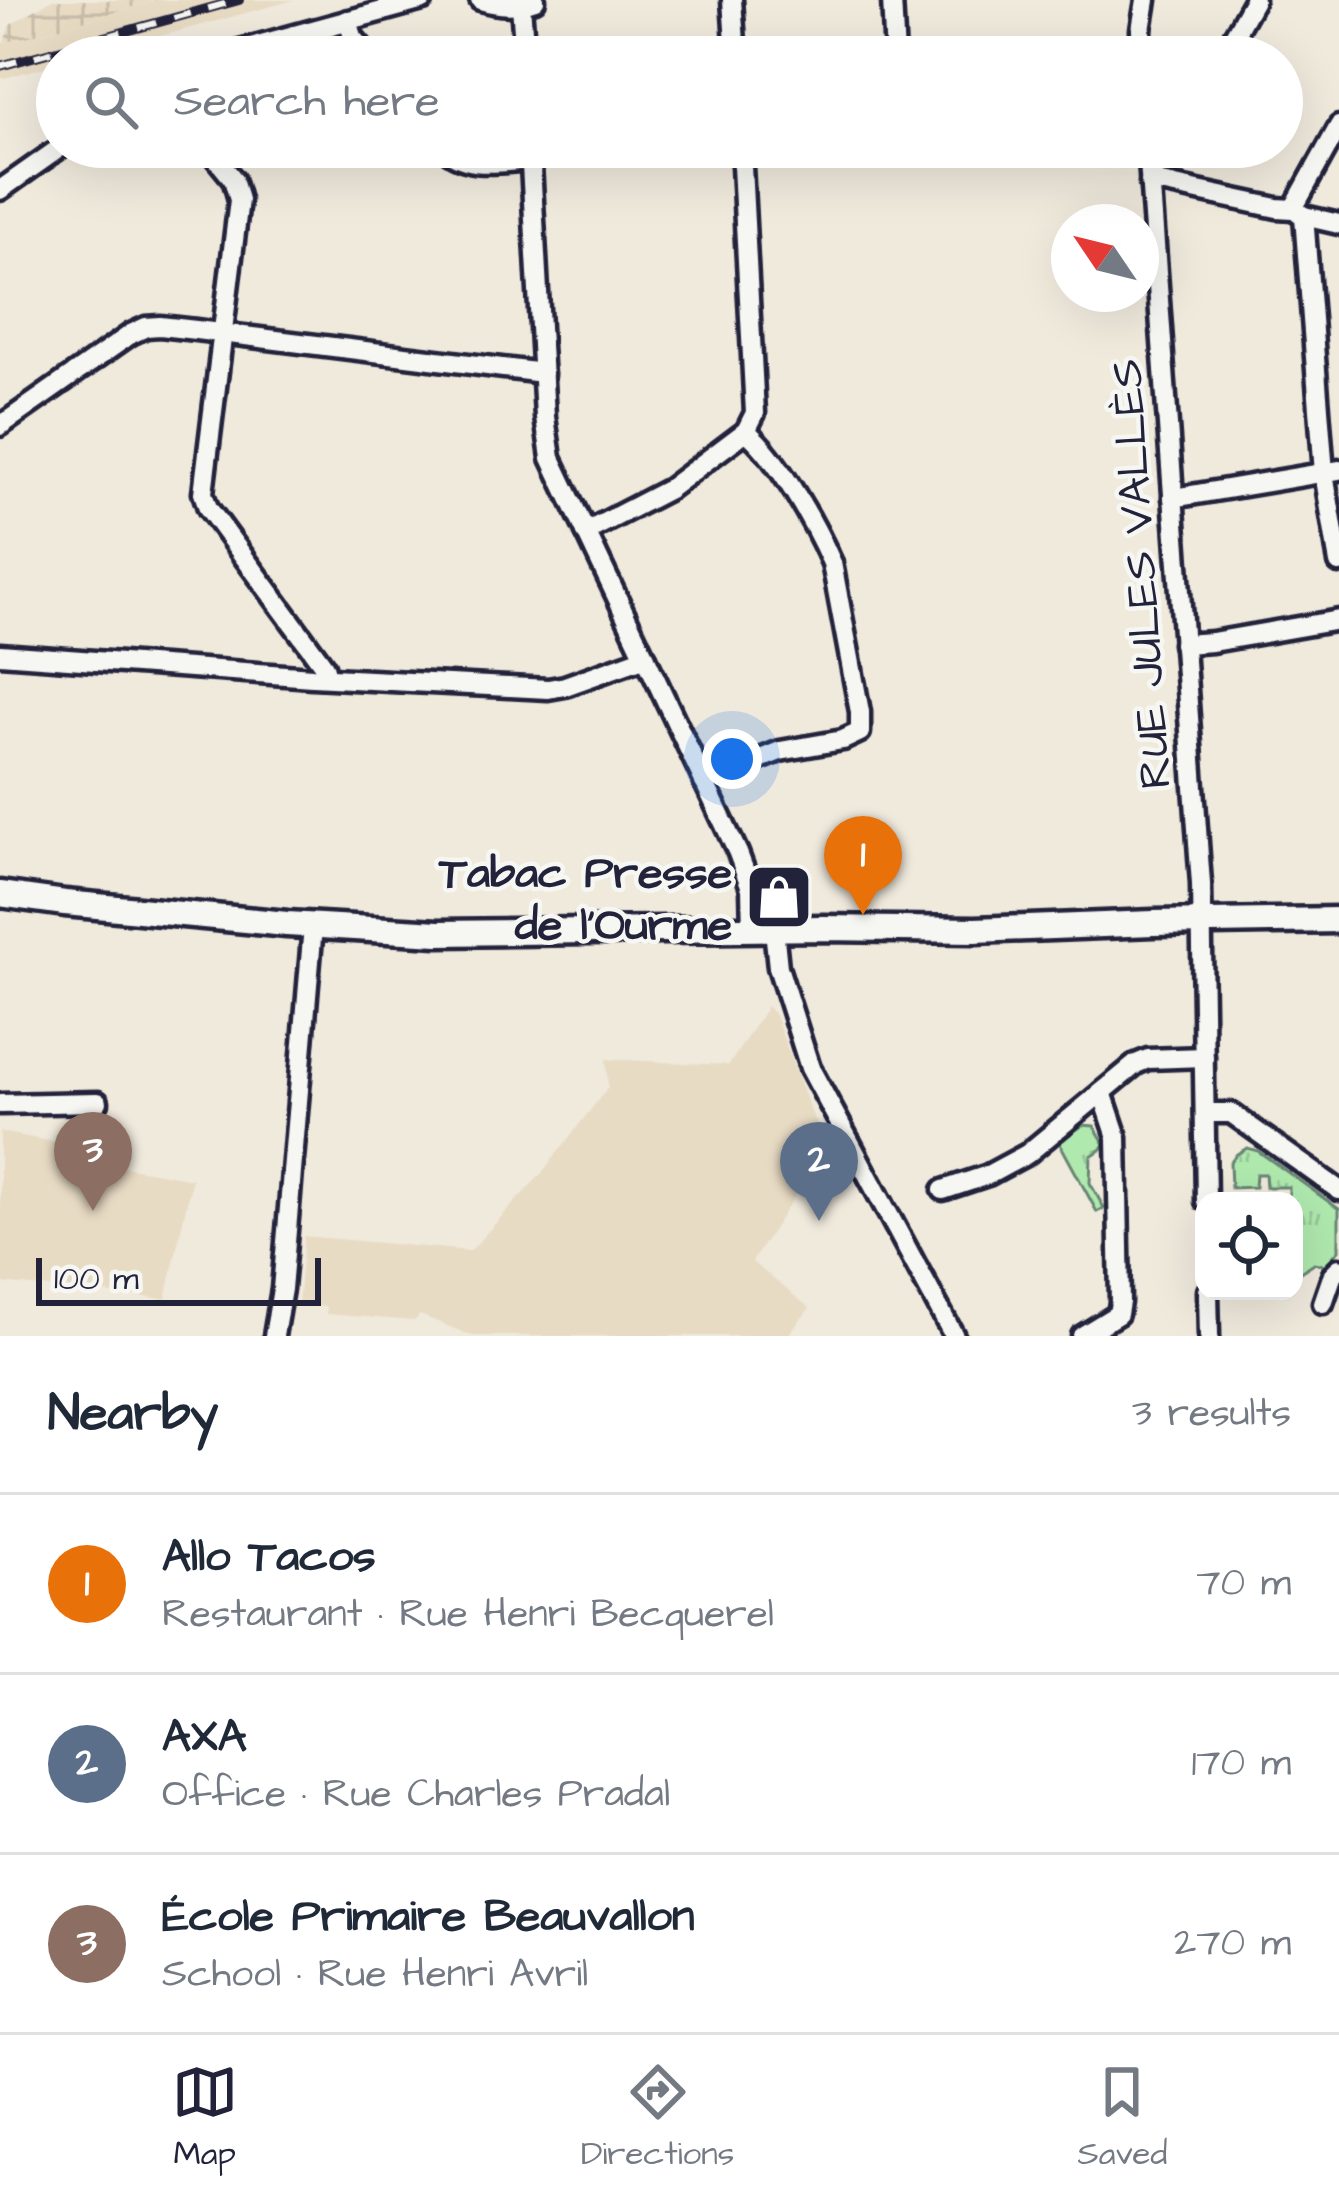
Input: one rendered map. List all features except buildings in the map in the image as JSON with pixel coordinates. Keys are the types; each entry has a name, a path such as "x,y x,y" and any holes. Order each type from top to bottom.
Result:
{"main road":[{"path":"0,894 313,926 438,933 975,930 1339,920"}],"street":[{"path":"290,36 423,0"},
{"path":"480,0 496,5 528,3 526,36"},
{"path":"732,0 735,36"},
{"path":"892,0 894,36"},
{"path":"1141,36 1146,0"},
{"path":"1234,36 1255,0"},
{"path":"348,20 353,36"},
{"path":"1339,126 1298,212 1339,563"},
{"path":"0,190 36,165"},
{"path":"224,168 239,200 203,494 208,508 328,677"},
{"path":"531,168 551,458 738,853 810,1068 954,1336"},
{"path":"586,532 669,489 746,431 755,413 742,168"},
{"name":"RUE JULES VALLÈS","path":"1149,168 1201,922 1206,1192"},
{"path":"1151,168 1161,183 1339,224"},
{"path":"0,426 146,327 543,373"},
{"path":"704,782 780,751 843,740 860,732 832,563 769,455 746,431"},
{"path":"1173,498 1331,471"},
{"path":"1184,644 1339,620"},
{"path":"0,654 548,689 646,657"},
{"path":"274,1336 313,926"},
{"path":"943,1190 988,1175 1028,1154 1136,1064 1148,1059 1204,1057"},
{"path":"1082,1336 1118,1314 1120,1302 1117,1137 1102,1092"},
{"path":"0,1104 98,1102"},
{"path":"1205,1113 1231,1113 1339,1190"},
{"path":"1323,1303 1339,1268"},
{"path":"1208,1300 1209,1336"}],"shaded area":[{"path":"51,0 158,0 4,43 10,25"},
{"path":"158,0 294,0 161,36 36,36 36,70 0,79 0,44"},
{"path":"767,1006 775,1015 828,1145 752,1262 810,1308 787,1336 472,1336 420,1315 414,1321 326,1314 326,1307 298,1305 304,1236 470,1251 541,1174 608,1087 606,1059 729,1065"},
{"path":"0,1132 122,1154 120,1166 192,1179 166,1299 0,1283"}],"green space":[{"path":"1083,1125 1094,1126 1105,1144 1091,1156 1090,1183 1104,1208 1097,1212 1059,1142"},
{"path":"1247,1148 1258,1151 1339,1209 1339,1250 1325,1265 1314,1263 1303,1270 1303,1192 1266,1187 1265,1174 1256,1174 1255,1187 1231,1188 1230,1162"}],"railway":[{"path":"109,36 239,0"},
{"path":"0,66 36,56"}],"place":[{"name":"Tabac Presse de l'Ourme","path":"779,897"},
{"name":"Allo Tacos","path":"863,915"},
{"name":"École Primaire Beauvallon","path":"93,1211"},
{"name":"AXA","path":"819,1221"}]}
